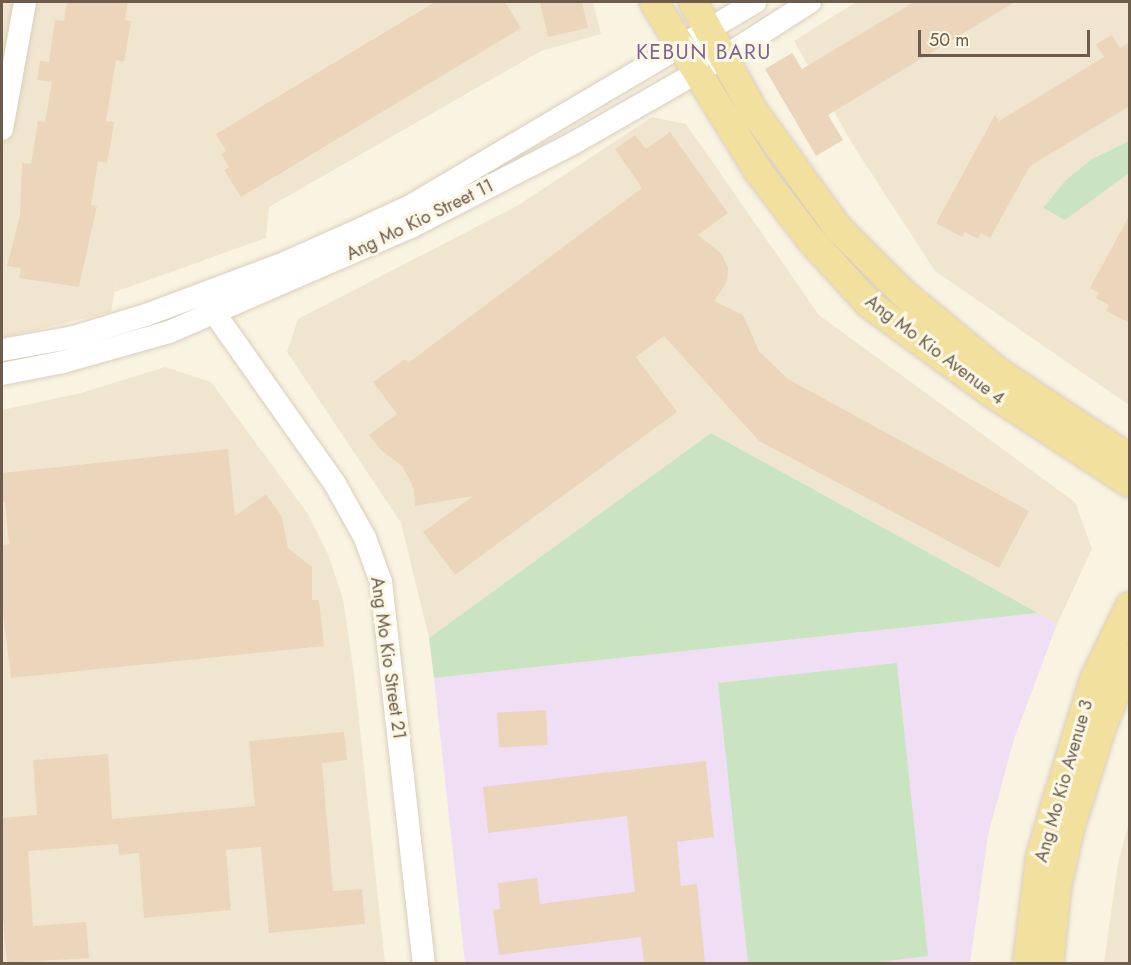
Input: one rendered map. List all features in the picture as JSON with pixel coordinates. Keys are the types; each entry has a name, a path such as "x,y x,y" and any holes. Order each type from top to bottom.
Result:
{"main road":[{"name":"Ang Mo Kio Avenue 4","path":"654,2 758,171 811,240 868,304 993,394 1130,483"},
{"name":"Ang Mo Kio Avenue 4","path":"693,2 710,28 772,140 838,228 904,294 997,371 1130,459"},
{"name":"Ang Mo Kio Avenue 3","path":"1027,963 1040,858 1094,680 1130,606"},
{"name":"Ang Mo Kio Avenue 3","path":"1049,963 1057,887 1069,832 1101,729 1130,658"}],"street":[{"path":"2,129 25,2"},
{"name":"Ang Mo Kio Street 11","path":"2,374 118,348 412,205 755,2"},
{"name":"Ang Mo Kio Street 11","path":"2,350 74,337 207,305 411,227 572,144 698,73 810,2"},
{"name":"Ang Mo Kio Street 21","path":"207,305 334,484 365,538 381,582 424,963"}],"shaded area":[{"path":"2,2 593,2 601,34 541,51 269,207 266,238 115,292 117,277 111,312 2,338"},
{"path":"856,2 1129,2 1129,405 935,271 853,145 794,41"},
{"path":"652,117 686,124 819,315 1075,502 1092,549 1057,624 711,433 429,638 401,523 287,352 298,319 517,206"},
{"path":"165,367 211,382 308,514 328,554 343,599 354,674 385,963 2,963 2,410 81,393"},
{"path":"1038,613 1057,624 1014,739 988,835 970,963 465,963 434,678"},
{"path":"1129,823 1129,963 1104,963 1118,863"}],"green space":[{"path":"1129,141 1129,173 1065,220 1043,208 1066,180 1092,159"},
{"path":"711,433 1038,613 434,678 429,638"},
{"path":"897,663 928,956 863,964 748,963 718,683"}],"building":[{"path":"67,2 128,2 125,20 131,21 124,62 116,60 106,121 114,122 111,143 107,163 98,161 91,205 97,206 79,287 19,278 21,268 7,266 20,215 22,163 31,164 38,121 45,122 52,82 37,80 40,61 49,62 55,20 64,21"},
{"path":"435,2 505,2 521,28 241,197 224,170 229,167 221,154 226,151 216,134"},
{"path":"540,2 582,2 588,28 548,37"},
{"path":"914,2 1015,2 828,115 843,140 816,156 765,69 792,53 802,69"},
{"path":"1112,35 1120,48 1130,42 1130,106 1030,166 990,238 981,233 978,239 965,232 962,237 936,223 995,115 999,121 1104,57 1096,44"},
{"path":"670,132 728,213 698,235 722,254 728,268 727,282 714,301 743,315 759,351 788,379 1029,511 999,568 759,441 664,336 636,357 677,412 455,575 423,532 473,496 415,506 414,489 403,467 381,450 369,435 397,414 373,382 405,359 408,363 642,188 615,149 635,135 646,149"},
{"path":"1130,214 1130,323 1106,311 1109,305 1096,298 1099,293 1090,288"},
{"path":"228,449 235,516 266,494 282,517 288,548 312,567 312,600 319,600 324,646 11,678 2,604 2,545 9,544 5,502 2,503 2,473"},
{"path":"546,710 548,745 499,748 497,713"},
{"path":"344,732 347,760 322,763 333,891 362,889 365,924 269,933 261,847 226,850 231,910 144,918 139,853 119,855 118,844 28,851 33,926 86,922 89,958 7,963 2,909 2,818 37,815 33,760 108,754 112,819 255,806 249,741"},
{"path":"706,761 714,837 677,842 681,886 697,884 705,963 644,963 641,937 499,955 493,910 500,909 498,883 537,878 540,904 635,892 627,816 488,833 483,787"}],"district":[{"name":"KEBUN BARU","path":"704,52"}]}
